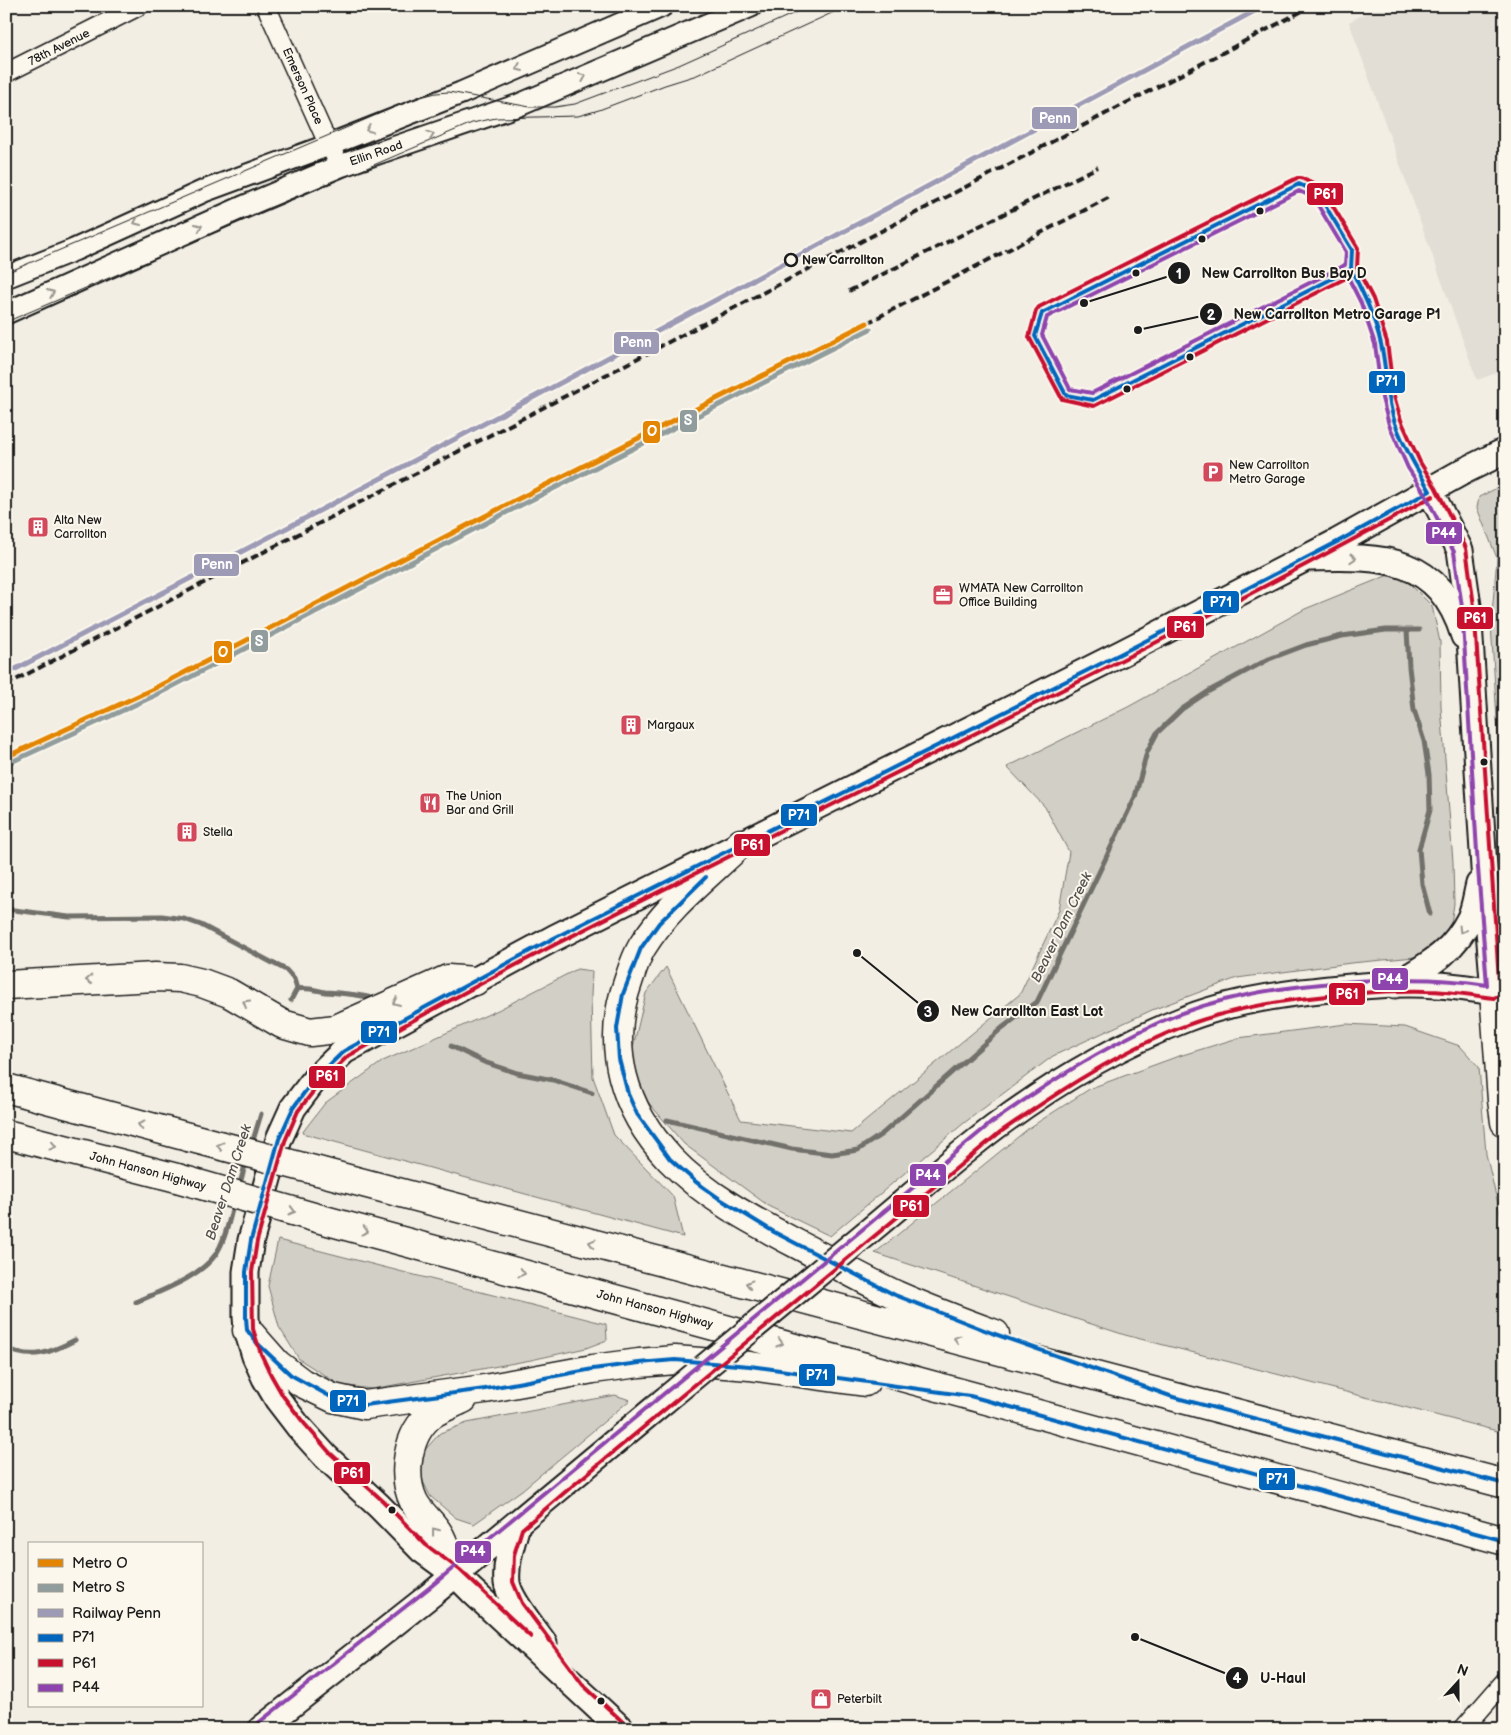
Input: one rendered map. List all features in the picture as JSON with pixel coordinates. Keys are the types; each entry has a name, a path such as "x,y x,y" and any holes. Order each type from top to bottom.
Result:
{"highway":[{"path":"741,843 658,923 641,948 624,994 617,1028 618,1059 628,1094 637,1114 670,1159 696,1182 720,1199 774,1232 895,1295 992,1333 1173,1397"},
{"path":"6,985 155,977 180,978 202,983 229,993 282,1024 310,1032 336,1029 448,979 475,981"},
{"path":"1499,993 1502,1100 1505,1122"},
{"path":"6,1088 1505,1484"},
{"name":"John Hanson Highway","path":"6,1134 177,1178 1505,1541"},
{"path":"247,1330 265,1352 291,1375 316,1390 342,1400 365,1404 381,1404 485,1389 593,1369 675,1360 750,1366 970,1396"},
{"path":"456,1575 439,1534 414,1503 408,1487 406,1469 409,1453 416,1434 423,1423 432,1414 485,1389"}],"main road":[{"path":"621,1729 456,1575 422,1550 379,1506 326,1457 298,1426 278,1400 265,1378 255,1356 247,1330 246,1272 251,1240 269,1173 293,1108 315,1079 344,1051 554,938 1115,657 1505,451"},
{"path":"261,1729 456,1575 995,1128 1064,1081 1128,1044 1189,1017 1268,996 1330,989 1395,985 1438,985 1499,993 1484,868 1468,606 1460,550 1430,491"},
{"path":"1304,558 1352,557 1388,560 1409,567 1430,579 1444,594 1458,617 1471,657"},
{"path":"1484,868 1505,919"},
{"path":"1395,985 1435,960 1453,944 1470,916 1484,868"},
{"path":"517,1525 508,1554 507,1583 517,1606 578,1689"}],"street":[{"name":"78th Avenue","path":"6,73 139,6"},
{"name":"Emerson Place","path":"266,6 340,166"},
{"name":"Ellin Road","path":"6,277 82,246 204,191 329,145 461,93 662,6"},
{"name":"Ellin Road","path":"6,313 243,207 340,166 519,104 751,6"},
{"path":"1463,1729 1505,1680"}],"shaded area":[{"path":"1379,6 1505,6 1505,370 1477,380 1349,22"},
{"path":"1505,484 1505,846 1491,624 1497,558 1477,508 1479,497"},
{"path":"1391,574 1407,581 1432,606 1440,642 1441,707 1453,862 1454,904 1450,930 1415,957 1351,963 1237,978 1152,1010 1053,1056 964,1123 830,1236 770,1207 684,1144 648,1102 629,1064 646,993 666,967 741,1120 851,1133 1020,994 1059,910 1069,852 1045,807 1007,767 1128,707 1305,609"},
{"path":"577,969 592,971 593,1077 614,1135 673,1196 683,1237 302,1133 325,1103 383,1061 498,1010"},
{"path":"1346,1024 1405,1027 1460,1046 1479,1067 1486,1154 1505,1234 1505,1433 1125,1335 875,1253 1029,1128 1091,1088 1176,1057 1238,1038"},
{"path":"278,1240 606,1324 607,1340 586,1348 531,1360 372,1389 340,1385 299,1359 279,1327 268,1286"},
{"path":"615,1395 630,1400 522,1490 474,1524 456,1518 430,1496 420,1475 424,1451 440,1433 467,1423"}],"waterway":[{"name":"Beaver Dam Creek","path":"667,1120 792,1149 832,1154 858,1150 882,1134 1002,1028 1037,1002 1135,797 1147,752 1157,733 1182,709 1209,691 1269,659 1306,645 1342,636 1386,630 1419,630"},
{"path":"1407,630 1414,710 1424,741 1429,774 1430,810 1419,849 1422,884 1430,914"},
{"path":"6,909 69,917 162,916 184,919 201,925 286,970 294,979 297,989"},
{"name":"Beaver Dam Creek","path":"291,1000 297,989 304,988 376,999"},
{"name":"Beaver Dam Creek","path":"451,1046 484,1062 517,1073 553,1080 592,1093"},
{"name":"Beaver Dam Creek","path":"251,1147 261,1114"},
{"name":"Beaver Dam Creek","path":"239,1187 246,1162"},
{"name":"Beaver Dam Creek","path":"136,1302 190,1276 209,1262 216,1254 222,1242 234,1203"},
{"name":"Beaver Dam Creek","path":"6,1348 25,1354 42,1353 75,1340"}],"tram line":[{"path":"6,273 416,98 449,92 530,107 555,107 575,104 679,65 810,6"},
{"path":"6,322 472,123 496,118 578,116 599,110 697,75 847,6"}],"railway":[{"path":"6,685 529,415 1312,6"},
{"path":"849,291 1098,167"},
{"path":"867,323 1112,196"}],"metro line":[{"name":"O","path":"6,757 153,689 514,501 867,323"},
{"name":"S","path":"9,763 156,695 517,507 870,329"}],"rail line":[{"name":"Penn","path":"6,674 479,426 1264,6"}],"transit line":[{"name":"P61","path":"625,1724 583,1685 522,1603 513,1582 514,1555 522,1529 564,1493 999,1133 1059,1092 1122,1055 1165,1034 1210,1017 1279,1002 1326,996 1397,991 1460,993 1494,998 1500,995 1474,606 1466,548 1436,488 1420,462 1401,420 1394,396 1387,342 1373,299 1357,268 1358,248 1322,188 1297,178 1039,307 1036,311 1029,337 1062,399 1094,406 1348,277"},
{"name":"P71","path":"1299,184 1317,192 1352,250 1351,269 1093,400 1066,395 1035,336 1042,313 1299,184"},
{"name":"P44","path":"1299,191 1313,197 1346,252 1345,265 1092,393 1070,389 1042,335 1047,317 1299,191"},
{"name":"P71","path":"1351,269 1368,305 1378,334 1395,423 1430,491"},
{"name":"P44","path":"257,1724 429,1588 991,1123 1073,1068 1160,1022 1204,1005 1250,994 1297,987 1380,980 1433,979 1487,985 1462,607 1454,552 1425,494 1408,468 1389,425 1382,398 1375,344 1361,303 1348,277"},
{"name":"P71","path":"1430,491 1337,542 1122,653 554,938 344,1051 315,1079 304,1093 293,1108 279,1139 251,1240 246,1272 246,1317 247,1330 257,1343 291,1375 333,1398 365,1405 485,1389 593,1369 639,1363 675,1360 750,1366 970,1396 1505,1541"},
{"name":"P61","path":"531,1637 460,1570 426,1545 383,1501 330,1453 283,1396 261,1354 253,1329 252,1272 257,1241 285,1141 298,1111 320,1083 348,1056 532,957 1107,667 1433,496"},
{"name":"P71","path":"706,877 659,923 641,948 623,994 617,1028 619,1059 628,1094 637,1114 670,1159 696,1182 774,1232 895,1295 992,1333 1173,1397 1505,1484"}],"place":[{"name":"New Carrollton","path":"791,260"},
{"name":"New Carrollton Bus Bay D","path":"1084,303"},
{"name":"New Carrollton Metro Garage P1","path":"1138,330"},
{"name":"New Carrollton Metro Garage","path":"1213,472"},
{"name":"Alta New Carrollton","path":"38,527"},
{"name":"WMATA New Carrollton Office Building","path":"943,595"},
{"name":"Margaux","path":"631,725"},
{"name":"The Union Bar and Grill","path":"430,803"},
{"name":"Stella","path":"187,832"},
{"name":"New Carrollton East Lot","path":"857,953"},
{"name":"U-Haul","path":"1135,1637"},
{"name":"Peterbilt","path":"821,1699"}]}
